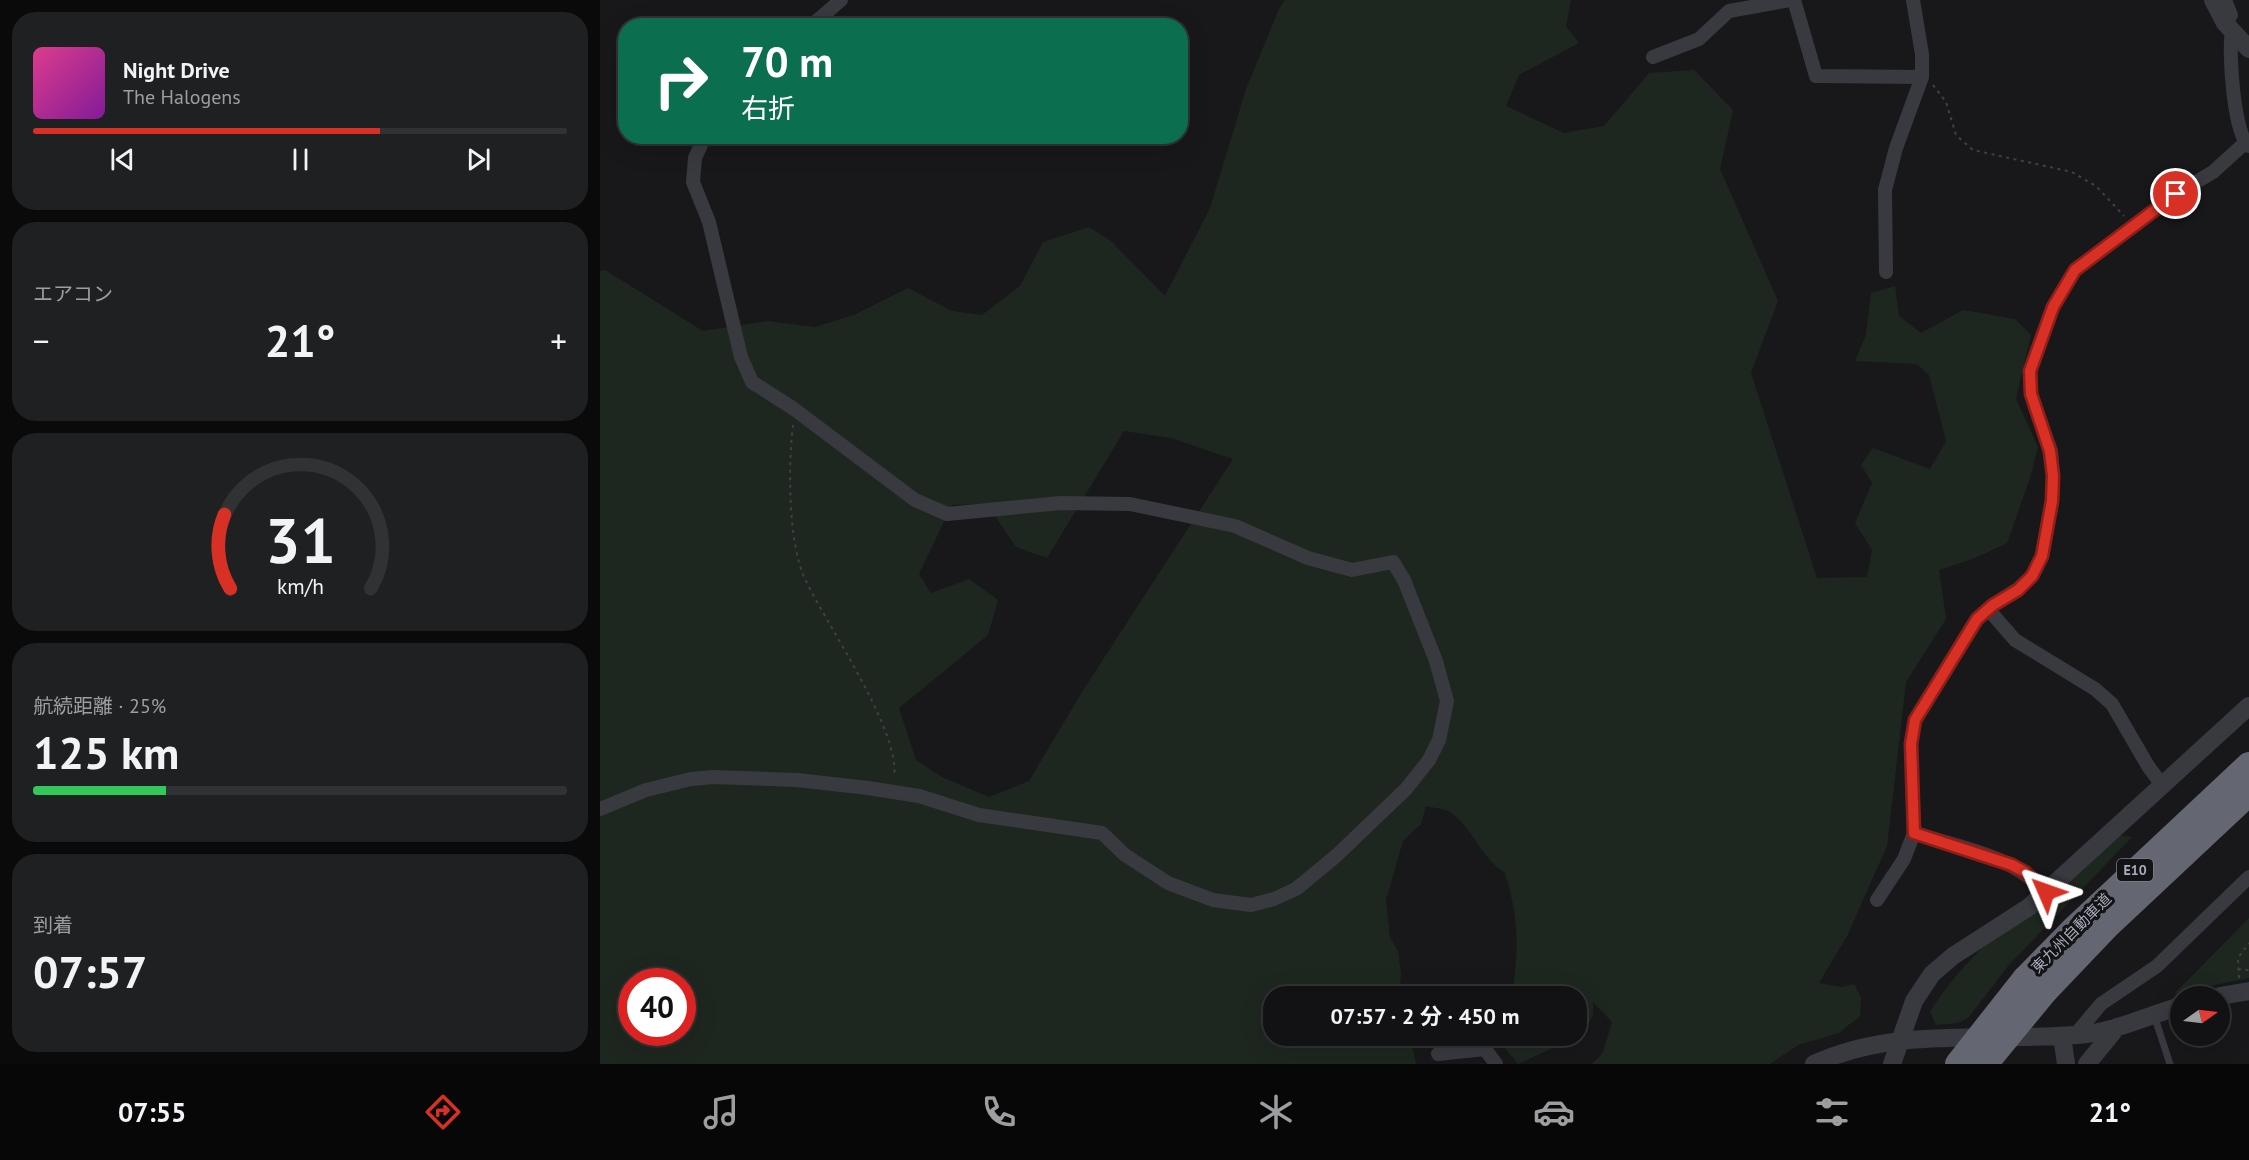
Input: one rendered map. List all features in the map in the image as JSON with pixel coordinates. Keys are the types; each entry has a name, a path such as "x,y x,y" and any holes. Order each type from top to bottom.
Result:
{"highway":[{"name":"東九州自動車道","path":"1985,1064 2072,931 2249,765"},
{"name":"東九州自動車道","path":"1958,1064 2035,985 2107,926 2249,793"}],"street":[{"path":"820,18 841,0"},
{"path":"1653,57 1699,39 1729,11 1792,0 1816,76 1922,77"},
{"path":"1886,272 1885,190 1896,148 1922,77 1922,54 1913,0"},
{"path":"2213,0 2228,28 2249,49"},
{"path":"1877,900 1904,859 1914,833 1911,744 1915,720 1977,619 1988,609 2018,590 2032,576 2044,547 2052,501 2053,476 2050,451 2031,394 2030,371 2053,307 2075,270 2176,194 2213,172 2247,145 2240,131 2229,51 2228,28 2232,15 2225,0"},
{"path":"600,809 646,790 691,779 714,777 797,780 892,792 919,796 979,815 1102,833 1125,855 1168,883 1213,900 1251,905 1274,899 1296,889 1336,856 1406,789 1429,760 1439,740 1447,701 1432,651 1404,580 1393,562 1352,570 1308,558 1235,525 1130,504 1061,503 947,514 915,500 794,409 752,382 741,357 709,222 693,182 695,158 701,144"},
{"path":"1988,609 2015,640 2095,689 2112,704 2148,766 2163,785"},
{"path":"1892,1064 1914,1001 1932,974 1953,956 2011,920 2045,893 2249,706"},
{"path":"1914,833 2012,865 2033,879 2045,893"},
{"path":"2066,1064 2069,1036 2101,1004 2157,966 2249,877"},
{"path":"1814,1064 1858,1048 1900,1040 2069,1036 2117,1027 2170,1010"},
{"path":"2087,1064 2117,1027"},
{"path":"1438,1054 1485,1049 1496,1064"}],"lane":[{"path":"2154,1015 2170,1064"}],"path":[{"path":"1922,77 1934,86 1946,102 1956,135 1973,150 2072,172 2096,186 2111,205 2135,225"},
{"path":"794,409 789,452 795,542 801,569 849,658 887,737 895,769 892,792"},
{"path":"2244,987 2238,969 2239,953 2249,942"},
{"path":"2238,969 2249,970"}],"shaded area":[{"path":"1285,0 1571,0 1566,26 1579,43 1519,75 1506,106 1564,133 1604,126 1649,73 1694,70 1733,110 1720,169 1778,301 1751,373 1817,578 1867,577 1872,550 1855,523 1872,483 1861,465 1873,448 1930,469 1946,441 1929,375 1917,364 1855,361 1866,335 1871,293 1895,286 1899,316 1921,333 1963,310 2015,319 2031,335 2016,399 2038,447 2030,478 2007,543 1975,558 1939,570 1946,619 1906,682 1887,846 1847,936 1819,983 1842,987 1854,984 1861,997 1860,1016 1839,1033 1798,1045 1770,1064 1592,1064 1603,1053 1612,1022 1593,1002 1593,1015 1587,1026 1587,986 1513,986 1516,963 1515,920 1505,873 1489,859 1458,819 1448,811 1426,806 1421,824 1403,841 1386,900 1390,937 1398,951 1400,986 1263,986 1263,1046 1412,1046 1416,1064 600,1064 600,271 605,270 703,331 768,321 815,327 854,315 908,288 952,311 982,315 1020,286 1043,242 1089,227 1111,241 1165,296 1210,208 1246,89 1279,9","holes":["1124,431 1171,438 1233,459 1082,692 1029,781 989,797 942,777 916,760 899,708 988,635 998,600 969,579 931,593 919,574 952,505 987,504 1016,547 1047,558"]},
{"path":"2115,835 2132,837 2008,966 1969,1017 1958,1023 1936,1025 1930,1012 1968,962 2015,917"},
{"path":"2249,918 2249,978 2210,986 2182,986"},
{"path":"1503,1046 1566,1046 1553,1048 1518,1064"}],"route":[{"path":"2046,892 2025,872 2012,865 1914,833 1915,806 1911,744 1915,720 1977,619 1993,605 2018,590 2032,576 2042,556 2052,501 2053,476 2043,423 2031,394 2030,371 2053,307 2075,270 2176,194"}]}
